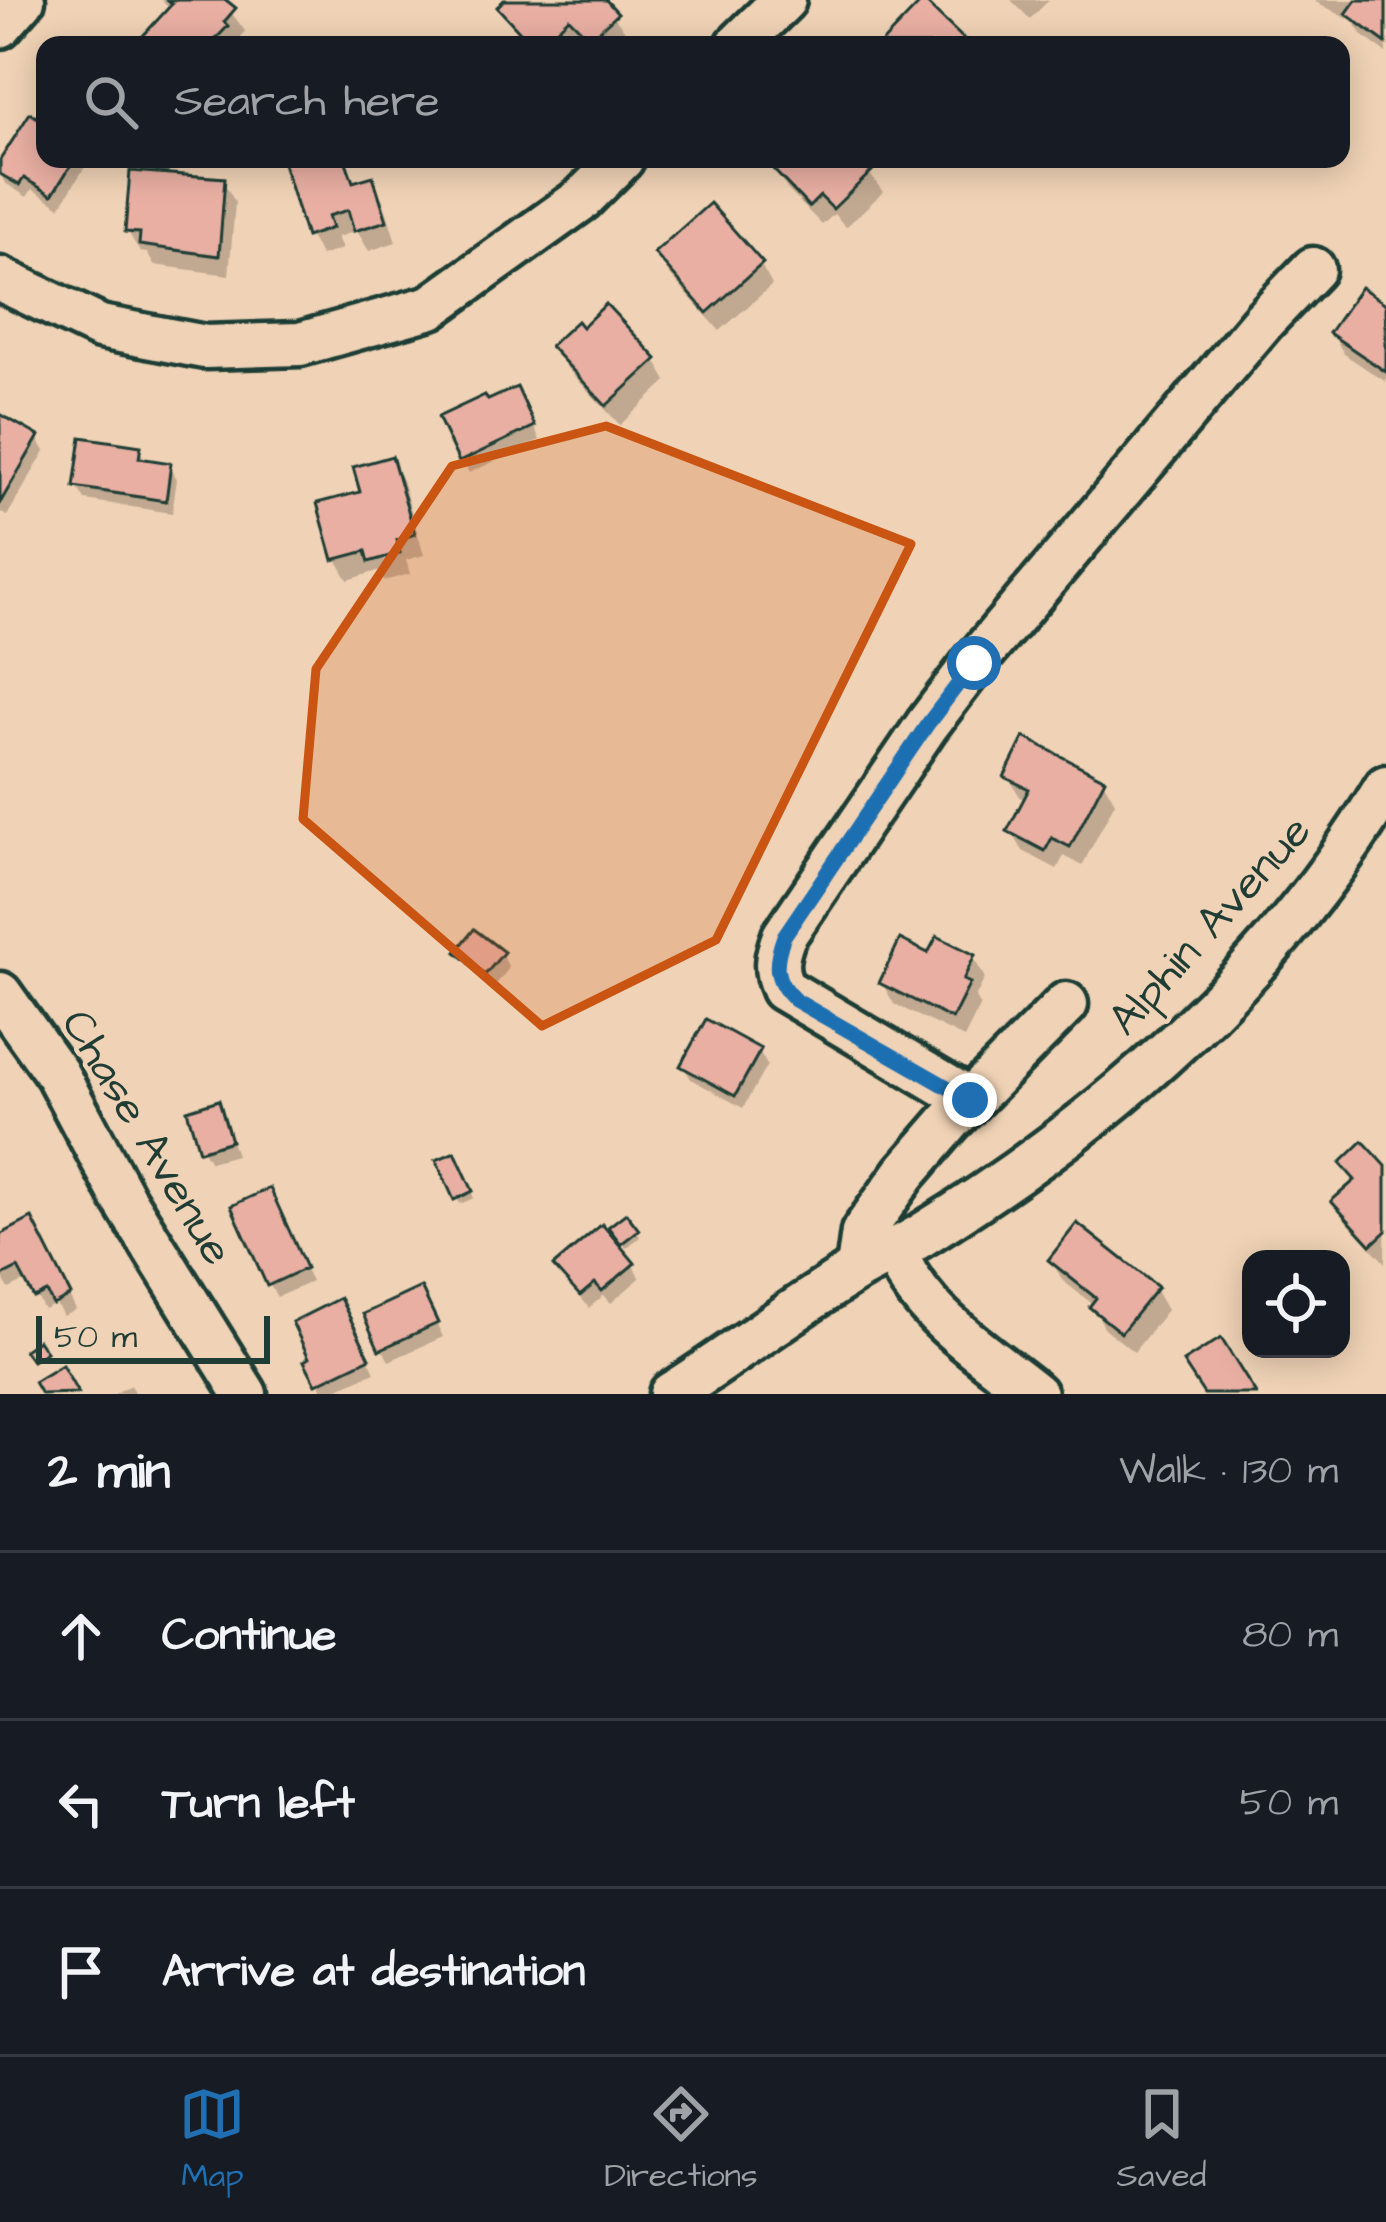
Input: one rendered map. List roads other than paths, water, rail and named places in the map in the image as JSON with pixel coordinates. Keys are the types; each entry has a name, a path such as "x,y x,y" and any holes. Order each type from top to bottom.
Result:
{"street":[{"path":"0,26 23,0"},
{"path":"747,36 784,0"},
{"path":"0,279 100,326 206,347 300,344 431,307 581,199 613,168"},
{"path":"970,1100 795,1000 776,974 784,936 974,663 1264,320 1313,269"},
{"name":"Alphin Avenue","path":"671,1394 877,1259 924,1234 1085,1123 1202,1020 1319,884 1386,787"},
{"name":"Chase Avenue","path":"0,994 57,1075 123,1198 245,1394"},
{"path":"1035,1394 877,1259 863,1232 905,1173 1066,1004"}]}
